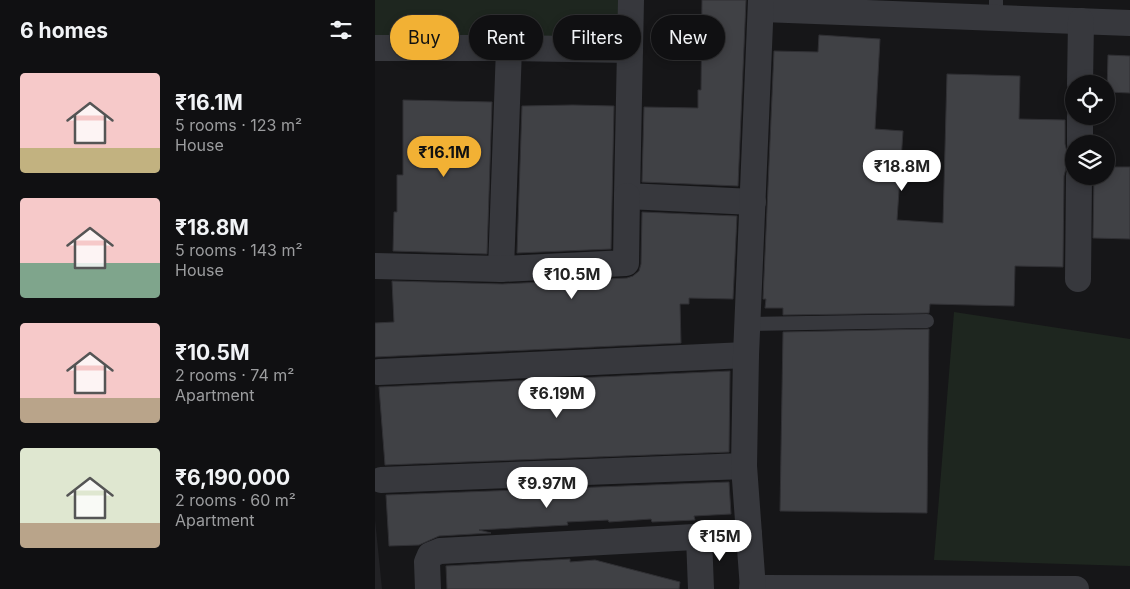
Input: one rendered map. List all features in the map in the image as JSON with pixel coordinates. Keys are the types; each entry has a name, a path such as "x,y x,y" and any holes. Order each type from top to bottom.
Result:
{"street":[{"path":"631,0 631,15"},
{"path":"1076,589 753,588 744,466 746,355 761,4 996,9 1081,21 1130,23"},
{"path":"1080,75 1081,21"},
{"path":"375,48 469,48"},
{"path":"501,269 509,60"},
{"path":"375,266 501,269 626,263 630,60"},
{"path":"1078,279 1079,185"},
{"path":"627,196 753,202"},
{"path":"379,372 746,355"},
{"path":"381,480 744,466"},
{"path":"428,589 427,562 430,556 440,551 749,534"},
{"path":"699,537 701,589"}],"lane":[{"path":"748,324 927,322"}],"shaded area":[{"path":"375,0 619,0 619,15 553,15 553,41 543,41 543,15 469,15 469,39 459,38 459,15 390,15 390,36 375,36"},
{"path":"954,312 1130,339 1130,566 934,560"},
{"path":"375,520 378,549 382,589 375,589"}],"building":[{"path":"702,0 746,0 738,186 642,182 644,107 698,108 698,90 701,90 701,60 725,60 725,15 702,15"},
{"path":"819,35 880,39 875,129 903,131 897,220 943,223 947,74 1020,76 1019,119 1065,120 1063,267 1015,266 1014,306 930,304 929,313 783,315 783,308 765,308 766,299 763,299 774,51 818,52"},
{"path":"1108,55 1130,56 1130,93 1115,92 1115,75 1107,75"},
{"path":"403,100 492,102 487,254 393,251 394,212 397,212 397,175 403,175"},
{"path":"522,106 614,106 611,249 517,253"},
{"path":"1115,167 1130,167 1130,239 1093,238 1094,185 1115,185"},
{"path":"642,212 737,216 733,299 689,298 689,304 680,304 681,343 375,357 375,323 394,322 392,281 502,284 627,278 639,271 641,264"},
{"path":"929,329 927,513 780,511 783,332"},
{"path":"730,371 729,452 385,465 379,387"},
{"path":"729,482 731,514 694,516 695,520 652,522 651,519 609,522 608,520 567,522 568,525 479,530 491,533 439,536 419,545 389,546 386,495"},
{"path":"570,559 570,562 595,560 680,582 679,589 447,589 446,566"}]}
